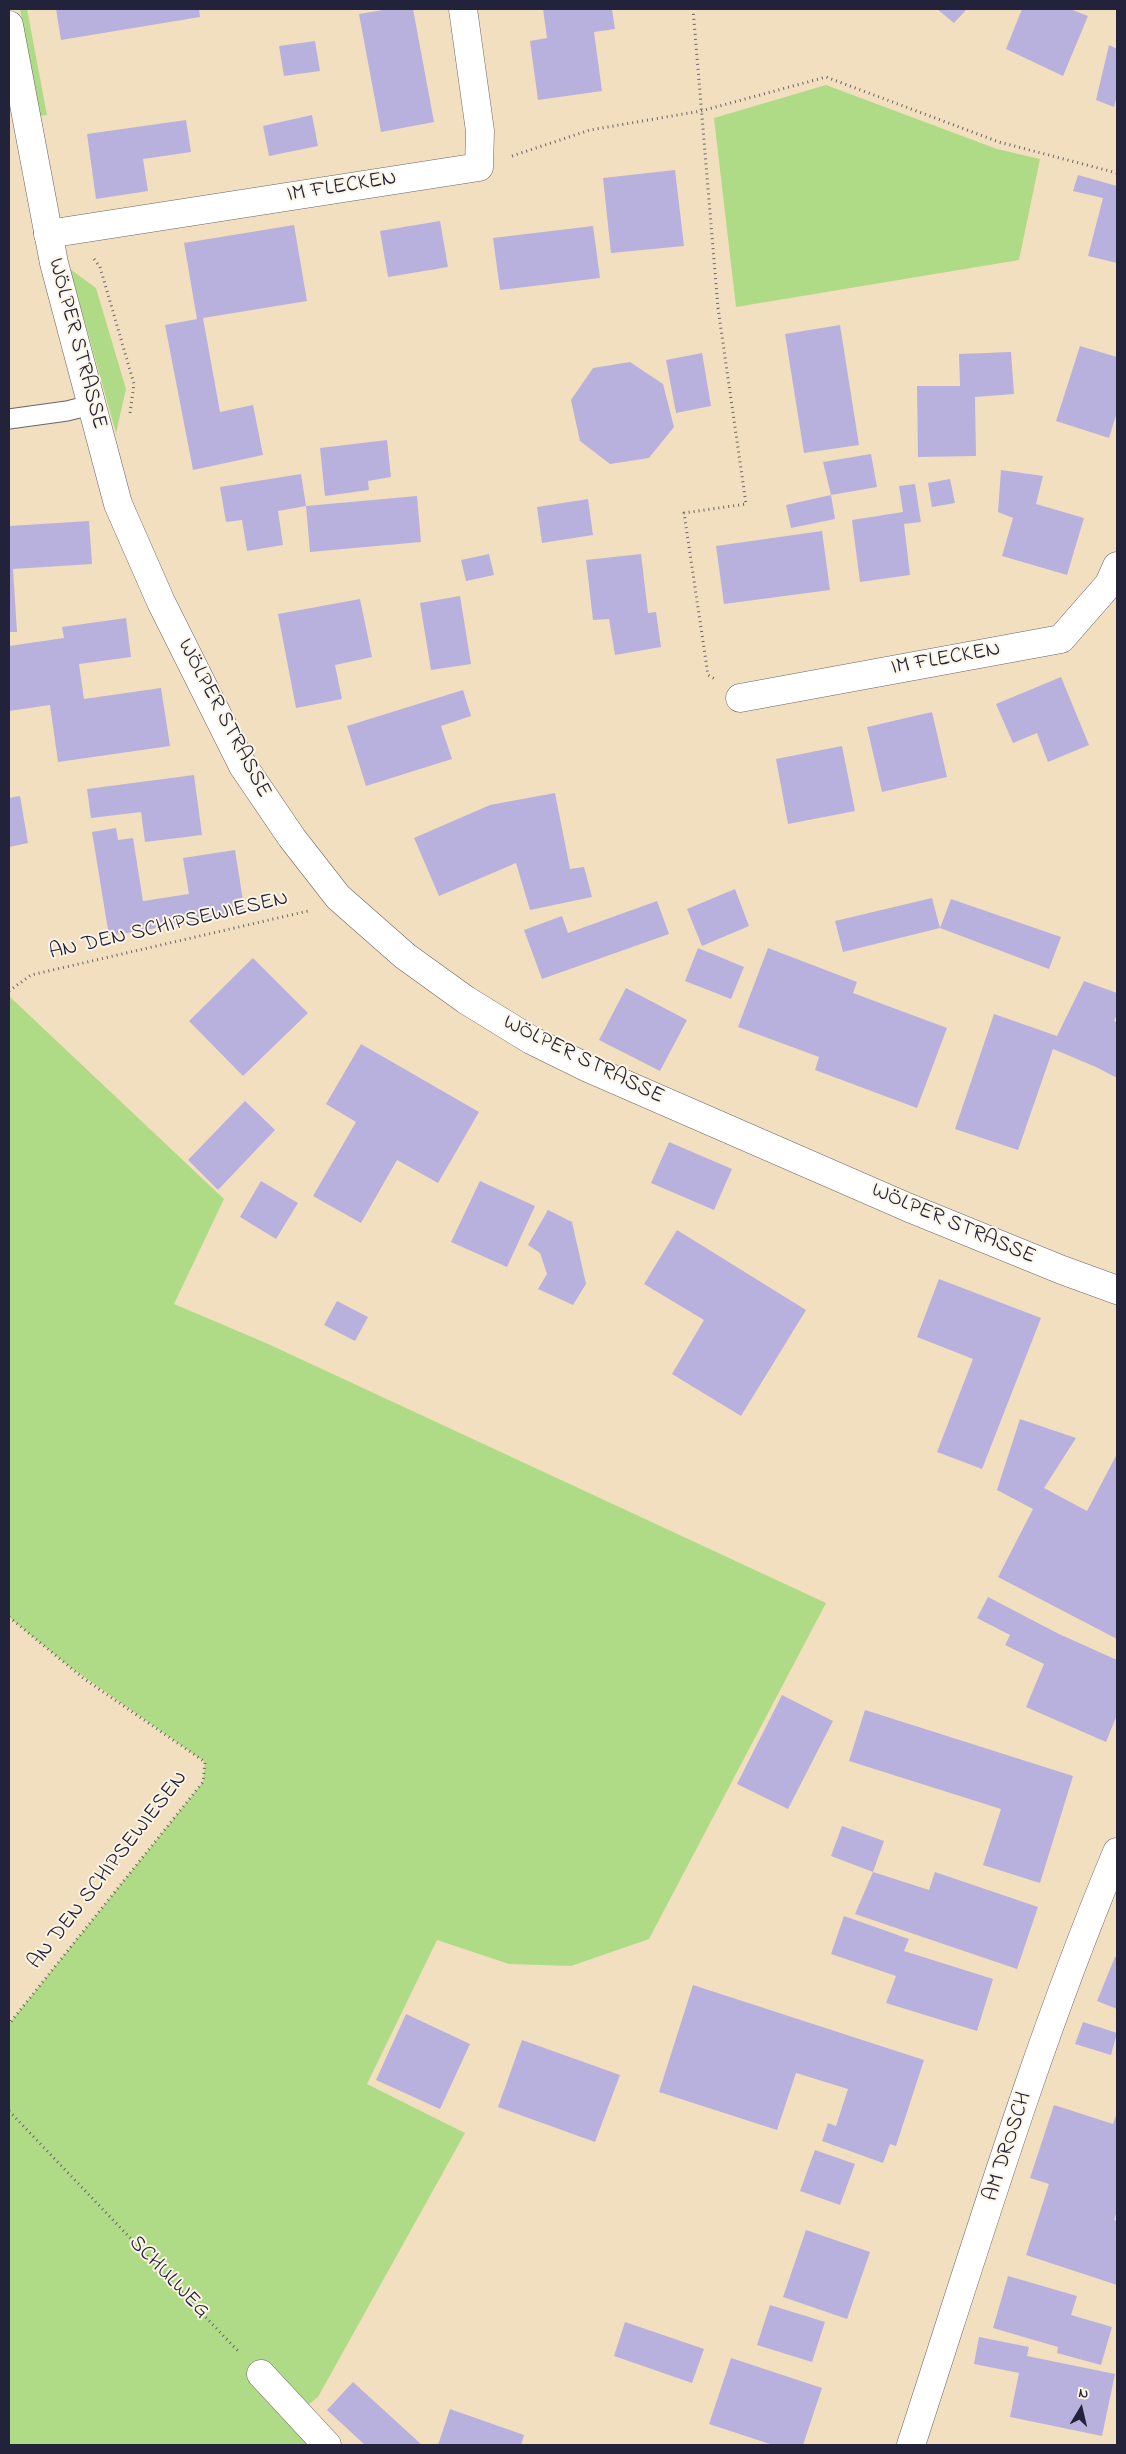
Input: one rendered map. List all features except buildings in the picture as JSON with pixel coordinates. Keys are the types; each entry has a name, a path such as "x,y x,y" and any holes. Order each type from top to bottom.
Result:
{"street":[{"path":"464,9 480,132 479,167"},
{"name":"WÖLPER STRASSE","path":"9,25 48,234 118,504 161,602 243,766 292,838 338,897 405,956 466,1000 530,1040 588,1068 907,1207 1062,1270 1117,1290"},
{"name":"IM FLECKEN","path":"48,234 479,167"},
{"name":"IM FLECKEN","path":"740,698 1061,639 1109,584 1117,566"},
{"name":"AM DROSCH","path":"911,2445 1036,2064 1090,1916 1117,1852"},
{"path":"261,2374 327,2445"}],"lane":[{"path":"9,419 67,411 91,405"}],"path":[{"path":"693,9 718,308 746,504 684,513 708,675 740,698"},
{"path":"479,167 590,130 702,111 826,77 999,142 1117,173"},
{"path":"78,229 86,251 100,267 134,384 128,422"},
{"name":"AN DEN SCHIPSEWIESEN","path":"9,991 30,975 319,908 338,897"},
{"name":"AN DEN SCHIPSEWIESEN","path":"9,1617 84,1678 205,1762 203,1782 9,2024"},
{"name":"SCHULWEG","path":"9,2111 261,2374"}],"green space":[{"path":"20,9 27,9 47,115 40,116"},
{"path":"826,85 997,149 1040,159 1019,260 736,307 714,118"},
{"path":"70,269 96,288 126,389 116,433"},
{"path":"9,996 224,1199 174,1304 266,1343 826,1603 649,1939 571,1966 509,1964 437,1940 367,2084 465,2133 318,2397 297,2414 327,2445 9,2445 9,2024 203,1782 205,1762 70,1667 9,1617"}]}
